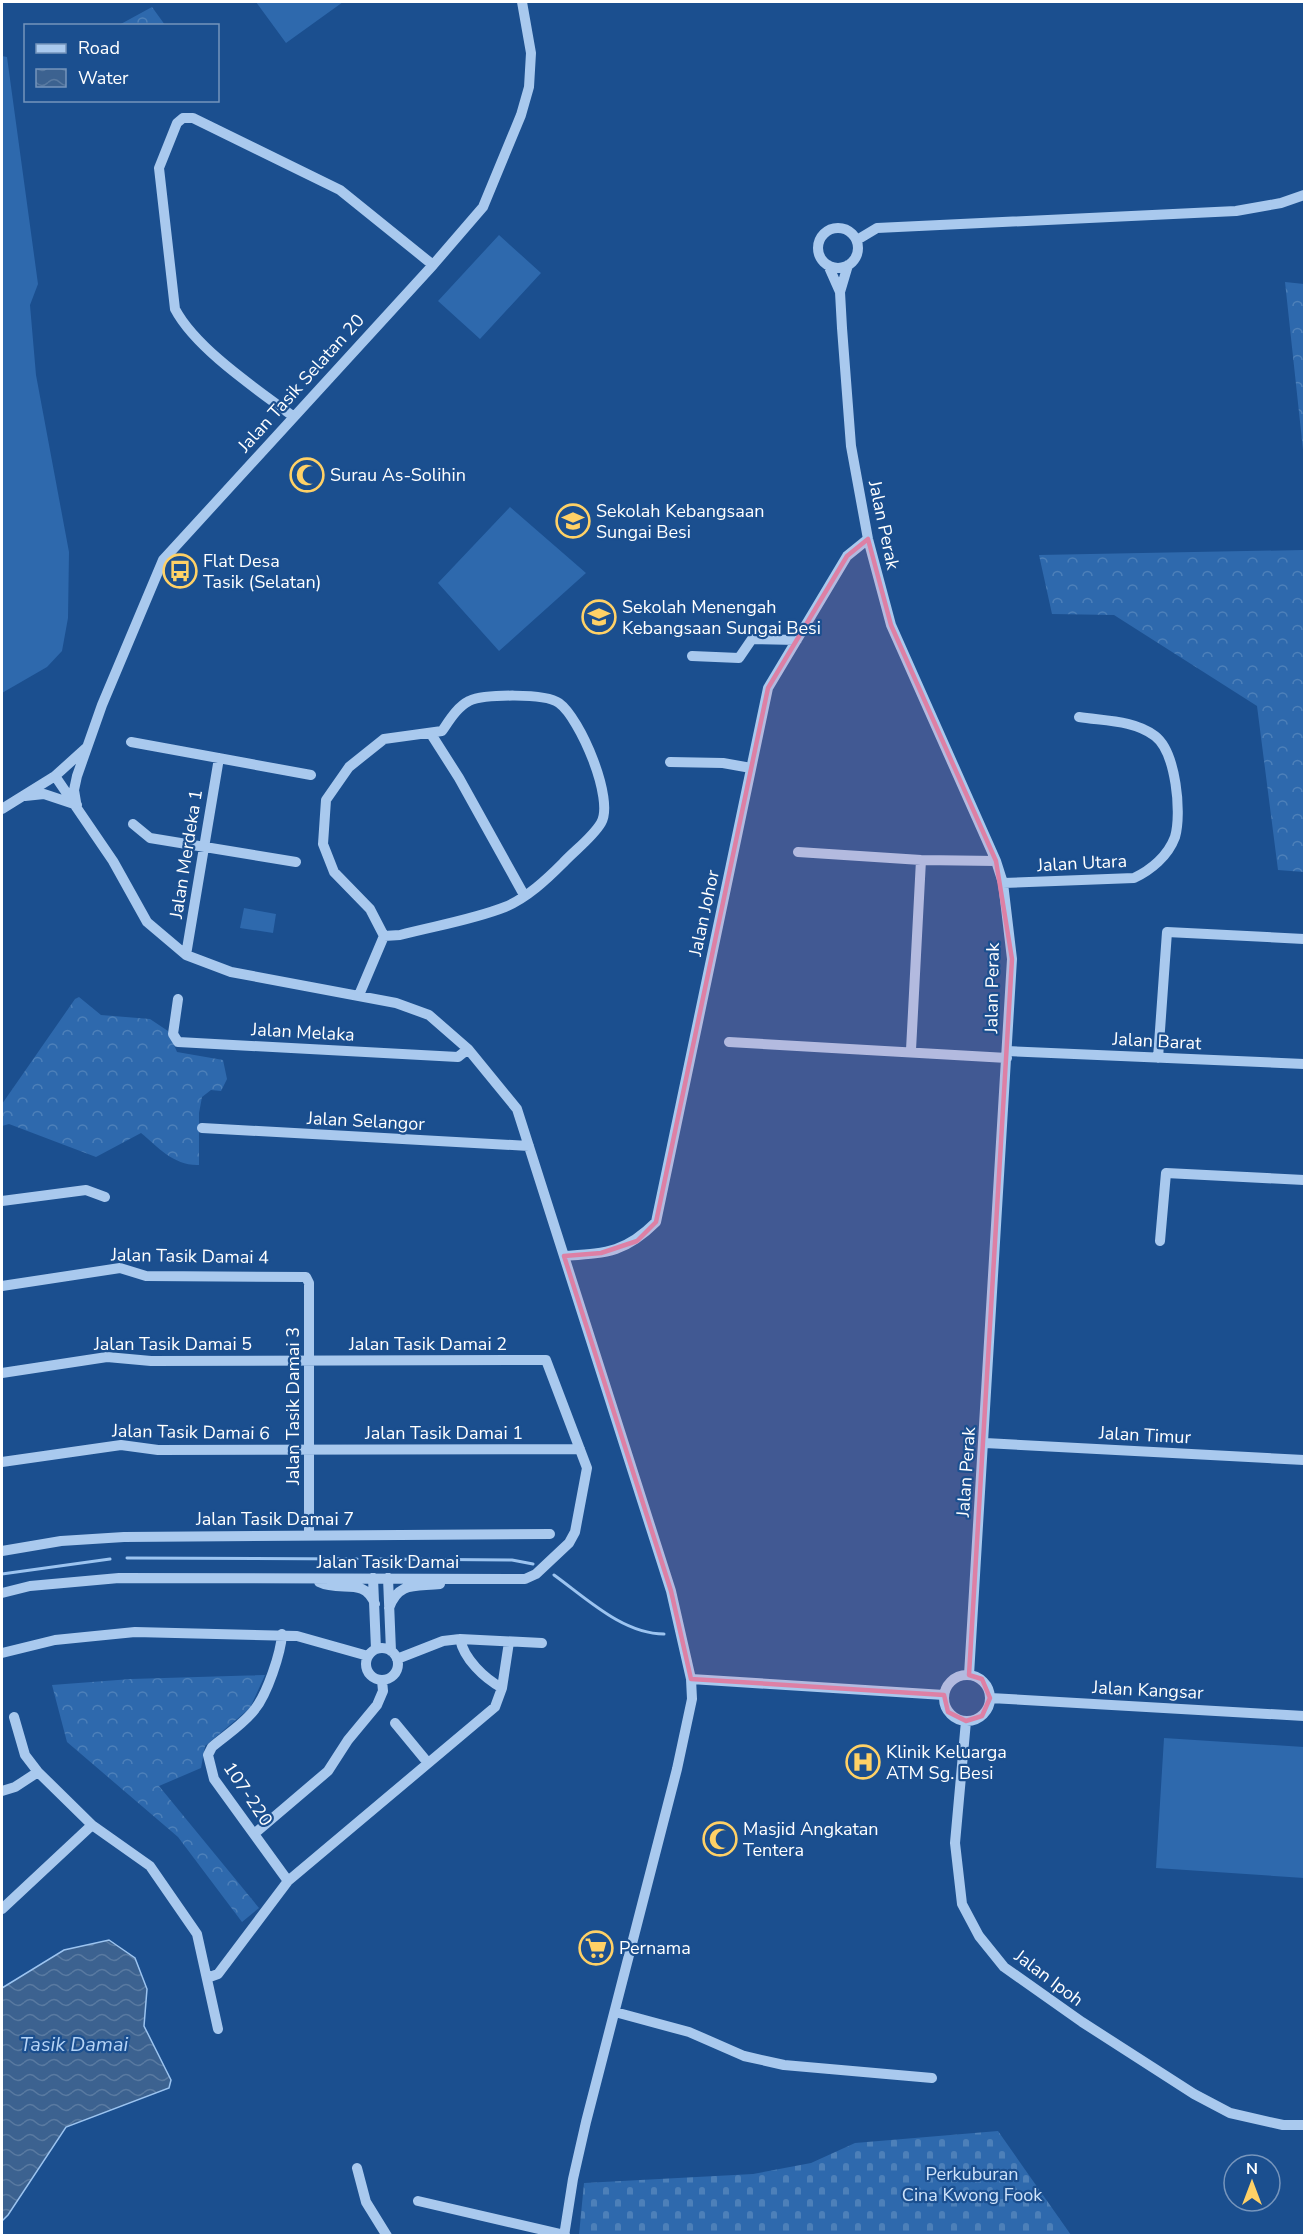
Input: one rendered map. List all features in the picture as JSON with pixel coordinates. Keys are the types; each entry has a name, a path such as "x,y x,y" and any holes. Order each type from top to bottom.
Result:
{"street":[{"name":"Jalan Tasik Selatan 20","path":"2,809 55,776 88,746 112,678 162,562 433,265 483,207 521,115 529,87 531,61 522,2"},
{"path":"294,417 233,371 182,323 175,309 159,168 177,123 183,118 193,118 340,190 433,265"},
{"path":"857,240 877,228 1236,211 1281,203 1305,195"},
{"path":"844,228 857,240 857,254 848,265 835,268 819,256 821,236 825,231 844,228"},
{"name":"Jalan Perak","path":"828,265 840,292 851,446 868,539 891,624 996,861 1003,883 1012,959 985,1443 969,1675"},
{"name":"Jalan Perak","path":"840,292 848,265"},
{"name":"Jalan Johor","path":"564,1256 601,1253 637,1241 656,1222 768,688 847,556 868,539"},
{"path":"692,656 740,658 752,639 797,640"},
{"path":"487,697 541,697 559,704 576,726 594,762 605,801 602,822 545,880 507,906 400,935 384,936 370,909 334,872 323,844 326,800 349,767 384,739 442,731 456,711 469,701 487,697"},
{"name":"Jalan Utara","path":"1003,883 1134,878 1153,869 1174,837 1177,817 1174,773 1163,744 1154,735 1131,724 1079,717"},
{"path":"431,734 471,797 524,895"},
{"path":"131,742 311,775"},
{"path":"77,805 74,796 75,783 88,746"},
{"name":"Jalan Merdeka 1","path":"186,955 219,758"},
{"path":"670,762 723,763 751,768"},
{"path":"55,776 77,805 147,922 186,955 231,972 396,1003 429,1015 468,1048 517,1109 678,1619 691,1679 692,1699 680,1760 575,2168 564,2235 418,2201"},
{"path":"22,796 44,794 77,805"},
{"path":"133,824 150,838 296,862"},
{"path":"798,852 921,860 996,861"},
{"path":"911,1050 921,860"},
{"path":"1158,1058 1167,932 1305,939"},
{"path":"359,995 384,936"},
{"name":"Jalan Melaka","path":"177,999 173,1034 178,1042 458,1058 468,1048"},
{"name":"Jalan Barat","path":"729,1042 1305,1064"},
{"name":"Jalan Selangor","path":"202,1128 529,1146"},
{"path":"1160,1241 1166,1173 1305,1180"},
{"path":"2,1201 86,1190 105,1197"},
{"name":"Jalan Tasik Damai 4","path":"2,1286 120,1268 146,1276 306,1277"},
{"name":"Jalan Tasik Damai 3","path":"306,1277 309,1283 309,1535"},
{"name":"Jalan Tasik Damai 5","path":"2,1373 107,1357 151,1361 309,1361"},
{"name":"Jalan Tasik Damai 2","path":"309,1361 546,1360"},
{"name":"Jalan Tasik Damai","path":"2,1593 30,1587 119,1578 457,1579 531,1577 569,1543 575,1532 587,1468 546,1360"},
{"name":"Jalan Timur","path":"985,1443 1305,1460"},
{"name":"Jalan Tasik Damai 6","path":"2,1462 122,1445 158,1450 309,1449"},
{"name":"Jalan Tasik Damai 1","path":"309,1449 580,1449"},
{"name":"Jalan Tasik Damai 7","path":"2,1551 61,1540 124,1537 550,1534"},
{"path":"373,1578 375,1604 372,1652 366,1665 369,1674 382,1680"},
{"path":"382,1680 394,1673 388,1578"},
{"path":"313,1579 327,1586 364,1589 369,1592 375,1604"},
{"path":"389,1608 394,1596 402,1589 439,1585 457,1579"},
{"path":"2,1653 55,1640 135,1632 282,1634 394,1655 442,1641 460,1639 542,1643"},
{"name":"107-220","path":"282,1634 282,1646 260,1702 253,1712 212,1747 208,1755 214,1779 288,1881"},
{"path":"460,1639 462,1649 488,1680 502,1688"},
{"path":"207,1978 218,1974 288,1881 495,1707 502,1688 509,1642"},
{"path":"969,1675 982,1679 990,1698 982,1716 966,1721 953,1717 948,1712 944,1695 951,1681 969,1675"},
{"path":"691,1679 944,1695"},
{"path":"254,1834 327,1771 348,1740 377,1705 383,1691 382,1680"},
{"name":"Jalan Kangsar","path":"990,1698 1305,1716"},
{"path":"15,1718 25,1755 38,1772 92,1825 150,1866 197,1934 218,2029"},
{"name":"Jalan Ipoh","path":"966,1721 955,1843 959,1885 962,1904 979,1936 992,1952 1004,1966 1082,2022 1194,2094 1230,2113 1283,2125 1305,2125"},
{"path":"395,1723 428,1763"},
{"path":"2,1791 15,1787 38,1772"},
{"path":"2,1909 92,1825"},
{"path":"615,2012 689,2032 744,2056 784,2065 932,2078"},
{"path":"357,2168 366,2202 387,2235"}],"highlighted area":[{"path":"868,539 891,625 996,861 1012,959 969,1675 982,1679 990,1698 982,1716 966,1721 948,1712 944,1695 691,1679 671,1591 564,1256 601,1253 637,1241 656,1222 768,688 847,556"}],"green space":[{"path":"256,2 343,2 286,43"},
{"path":"152,7 164,24 121,24"},
{"path":"2,56 7,57 38,284 30,305 36,375 69,552 68,618 62,651 47,667 2,693"},
{"path":"499,235 541,273 480,339 438,301"},
{"path":"1285,282 1304,284 1304,459"},
{"path":"510,507 586,573 499,651 438,583"},
{"path":"1304,550 1304,872 1278,870 1257,706 1114,615 1052,614 1039,555"},
{"path":"244,908 276,914 273,933 240,928"},
{"path":"79,997 101,1015 150,1019 168,1031 177,1052 223,1060 227,1079 221,1091 211,1090 202,1097 199,1113 199,1165 174,1159 141,1133 96,1157 9,1124 2,1126 2,1104 75,999"},
{"path":"265,1675 250,1708 205,1746 201,1768 159,1786 259,1908 242,1922 178,1837 67,1742 52,1685 131,1679"},
{"path":"1164,1738 1304,1747 1304,1878 1156,1868"},
{"name":"Perkuburan Cina Kwong Fook","path":"998,2131 1071,2235 579,2235 584,2183 753,2174 811,2163 855,2143"}],"water":[{"name":"Tasik Damai","path":"109,1940 135,1958 147,1989 144,2026 171,2080 169,2088 66,2127 2,2221 2,1988 64,1950"}],"waterway":[{"path":"127,1558 357,1559"},
{"path":"2,1574 110,1559"},
{"path":"380,1559 512,1560 533,1564"},
{"path":"554,1575 592,1604 620,1621 634,1628 664,1634"}],"place":[{"name":"Surau As-Solihin","path":"307,475"},
{"name":"Sekolah Kebangsaan Sungai Besi","path":"573,521"},
{"name":"Flat Desa Tasik (Selatan)","path":"180,571"},
{"name":"Sekolah Menengah Kebangsaan Sungai Besi","path":"599,617"},
{"name":"Klinik Keluarga ATM Sg. Besi","path":"863,1762"},
{"name":"Masjid Angkatan Tentera","path":"720,1839"},
{"name":"Pernama","path":"596,1948"}]}
